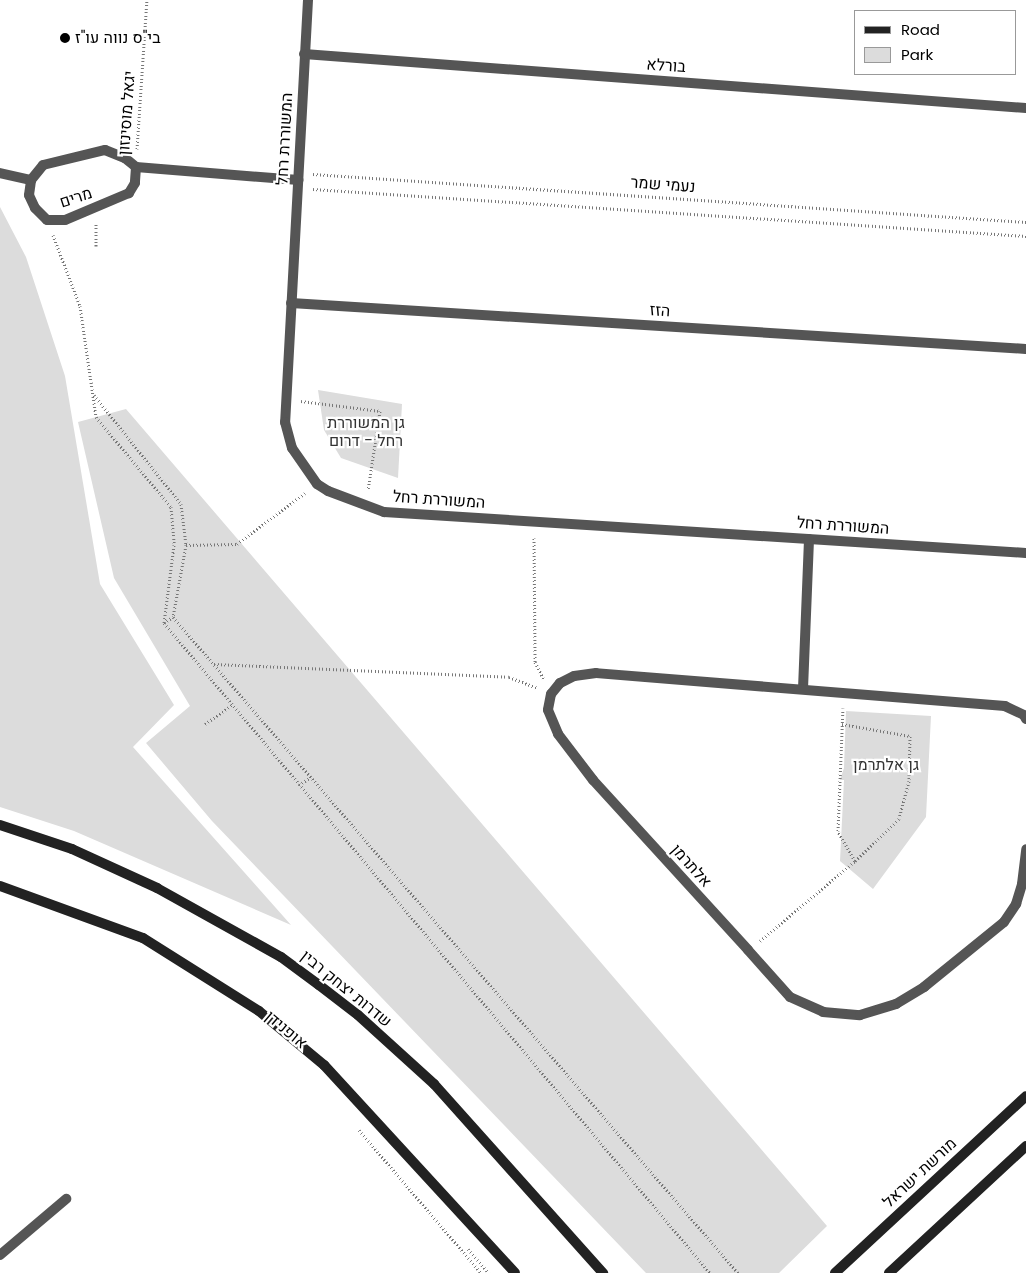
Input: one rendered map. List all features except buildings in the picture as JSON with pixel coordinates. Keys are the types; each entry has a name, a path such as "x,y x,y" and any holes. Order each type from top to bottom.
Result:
{"main road":[{"name":"שדרות יצחק רבין","path":"0,825 72,850 157,888 282,957 320,985 358,1015 434,1084 602,1272"},
{"path":"0,886 143,938 259,1010 324,1065 515,1273"},
{"name":"מורשת ישראל","path":"835,1273 1026,1096"},
{"path":"889,1273 1026,1146"}],"street":[{"name":"המשוררת רחל","path":"308,0 285,422 292,448 317,484 328,491 384,512 1026,553"},
{"name":"בורלא","path":"304,54 1026,108"},
{"path":"0,173 31,180 43,165 105,150 125,158 136,167 298,180"},
{"name":"מרים","path":"31,180 29,195 35,208 47,220 65,220 129,194 136,183 136,167"},
{"name":"הזז","path":"291,303 1026,349"},
{"path":"803,689 809,539"},
{"path":"551,694 560,683 574,676 596,673 1005,706 1026,719"},
{"name":"אלתרמן","path":"551,694 548,710 558,734 587,772 790,997 823,1012 860,1015 896,1004 924,987 1004,922 1016,904 1022,884 1026,849"},
{"path":"0,1256 66,1199"}],"path":[{"name":"יגאל מוסינזון","path":"136,167 148,0"},
{"name":"נעמי שמר","path":"309,181 309,173 1026,222"},
{"path":"309,188 1026,236"},
{"path":"96,209 96,246"},
{"path":"47,220 80,306 96,417 171,507 174,545 164,623 710,1273"},
{"path":"94,395 180,504 186,545 174,617 164,623"},
{"path":"286,399 380,411 366,505"},
{"path":"186,545 237,544 317,484"},
{"path":"534,522 535,662 551,694"},
{"path":"174,617 738,1273"},
{"path":"214,664 509,677 551,694"},
{"path":"843,692 838,830 855,861"},
{"path":"205,724 232,705"},
{"path":"748,950 855,861 899,819 909,781 910,736 842,724"},
{"path":"299,785 311,777"},
{"path":"361,1124 393,1162"},
{"path":"356,1126 481,1273"},
{"path":"463,1243 489,1273"}],"green space":[{"path":"0,207 26,257 65,376 100,584 174,705 133,747 291,925 74,831 0,807"},
{"name":"גן המשוררת רחל - דרום","path":"318,390 402,404 398,478 341,458 324,430"},
{"path":"126,409 827,1226 779,1273 646,1273 212,821 146,743 190,706 114,578 78,422"},
{"name":"גן אלתרמן","path":"846,711 931,716 926,817 873,889 840,861 844,780 840,780 844,768"}],"place":[{"name":"בי\"ס נווה עו\"ז","path":"65,38"}]}
